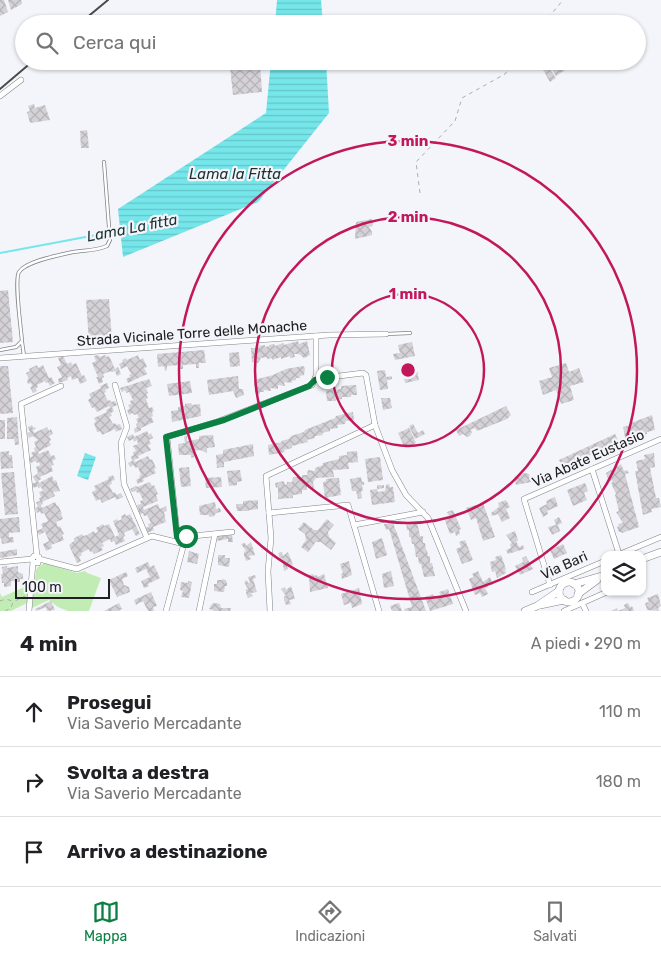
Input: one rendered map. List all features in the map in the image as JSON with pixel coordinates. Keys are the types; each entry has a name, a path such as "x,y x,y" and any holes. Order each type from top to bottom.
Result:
{"main road":[{"path":"646,558 661,552"},
{"name":"Via Bari","path":"537,606 559,591 563,581 574,584 601,577"},
{"name":"Via Bari","path":"578,594 601,578"},
{"name":"Via Bari","path":"559,591 560,596 564,600 574,604 578,588 574,584"},
{"name":"Via Bari","path":"525,611 537,606 564,600"}],"street":[{"path":"0,96 21,80"},
{"name":"Strada Vicinale Torre delle Monache","path":"0,358 316,336 386,334"},
{"path":"315,380 316,336"},
{"path":"166,611 180,541 166,437 224,420 309,386 315,380 363,373 366,374 375,425 384,452 400,487 430,524 466,611"},
{"path":"115,384 128,427 120,443 124,484 146,538"},
{"path":"29,611 35,559 21,404 61,386"},
{"path":"270,611 268,571 271,538 266,476 375,425"},
{"name":"Via Abate Eustasio","path":"550,585 524,499 661,439"},
{"path":"592,469 617,551"},
{"path":"269,513 348,505 379,611"},
{"path":"354,525 422,512"},
{"path":"180,541 186,536 232,532"},
{"path":"199,611 215,534"},
{"path":"0,562 35,559 77,570 153,536 180,541"},
{"path":"626,551 661,537"},
{"name":"Via Bari","path":"532,592 563,581 601,563"},
{"name":"Via Bari","path":"564,611 574,604 582,603 601,595"},
{"path":"582,603 586,611"}],"lane":[{"path":"24,357 17,283 19,272 32,262 73,252 102,249 107,246 110,240 104,162"},
{"path":"386,334 410,333"},
{"path":"0,350 12,349 20,345 22,340"}],"path":[{"path":"550,15 563,0"},
{"path":"420,193 416,162 456,121 462,98 505,74 508,70"},
{"path":"5,611 11,608 13,602 30,594"},
{"path":"0,601 6,599 13,602"}],"green space":[{"path":"45,563 77,573 85,571 101,578 89,611 68,611 58,607 49,600 32,608 36,570"},
{"path":"27,586 27,603 11,611 0,611 0,593 2,597"}],"water":[{"path":"277,0 321,0 322,15 276,15"},
{"name":"Lama la Fitta","path":"270,70 327,70 329,113 258,202 123,257 118,209 266,113"},
{"path":"85,453 96,457 88,480 77,476"}],"building":[{"path":"0,0 4,0 8,12 0,16"},
{"path":"8,0 21,0 22,4 11,10"},
{"path":"230,70 260,70 262,92 233,95"},
{"path":"543,70 550,70 556,78 550,82"},
{"path":"552,70 565,70 556,76"},
{"path":"34,104 35,108 45,105 50,120 30,123 27,112 30,111 28,106"},
{"path":"87,130 89,148 81,148 80,131"},
{"path":"372,219 373,226 369,227 372,235 355,239 356,222"},
{"path":"8,290 13,342 0,343 0,291"},
{"path":"109,299 112,340 89,341 86,300"},
{"path":"298,341 299,344 307,341 310,355 304,358 299,354 294,354 295,357 290,358 290,356 281,359 281,357 272,360 272,358 267,359 267,357 261,358 258,363 252,362 251,348 274,344 275,346 283,343 284,345"},
{"path":"412,342 415,356 395,360 393,354 400,353 398,345"},
{"path":"204,350 206,363 199,363 199,368 196,368 196,364 183,365 183,369 180,369 180,365 167,366 165,371 164,366 158,367 157,354"},
{"path":"239,352 240,366 230,367 229,353"},
{"path":"98,355 100,357 109,356 115,369 118,367 121,374 117,376 115,371 111,371 103,374 103,382 99,384 92,363 96,361 94,356"},
{"path":"138,355 140,360 143,358 147,367 144,368 147,374 128,383 126,379 131,374 127,366 121,369 119,364 126,358 127,360"},
{"path":"63,356 67,364 71,362 72,365 76,363 82,376 84,375 87,381 80,384 78,378 72,380 71,376 67,378 68,380 59,383 58,379 62,377 57,367 61,365 58,358"},
{"path":"566,363 569,372 579,368 584,382 570,386 574,400 561,404 556,390 543,395 539,381 552,377 549,368"},
{"path":"37,365 38,368 43,365 49,378 51,377 55,383 50,386 45,381 37,385 37,391 33,393 30,387 32,386 31,383 28,384 27,380 29,379 26,373"},
{"path":"0,366 8,366 13,413 0,414"},
{"path":"303,366 305,368 304,375 291,381 292,383 284,382 285,386 278,385 278,389 270,388 271,391 264,390 260,394 255,392 254,380 286,369"},
{"path":"416,366 419,380 405,383 402,368"},
{"path":"385,370 386,377 392,376 392,379 387,380 388,389 380,390 377,371"},
{"path":"238,376 239,389 243,389 244,395 236,398 233,391 209,395 207,380"},
{"path":"149,379 152,386 146,388 148,398 146,399 149,408 152,407 154,411 151,417 154,422 135,433 134,429 138,423 136,419 139,418 137,414 129,415 127,410 130,409 128,405 131,404 130,401 133,400 129,392 126,393 125,390 122,392 120,388"},
{"path":"190,381 192,393 169,396 167,384"},
{"path":"107,383 109,388 104,393 108,401 115,401 117,405 112,407 114,411 111,413 112,416 109,417 113,424 120,424 122,429 116,432 115,429 102,435 100,431 97,432 94,418 107,412 106,410 110,408 109,406 97,412 94,407 92,408 88,400 91,398 89,394"},
{"path":"356,385 357,395 342,397 342,399 336,401 327,401 326,391 341,389 341,386"},
{"path":"381,398 390,398 392,408 383,410"},
{"path":"191,403 192,405 200,404 201,416 172,422 171,411 178,410 178,407"},
{"path":"506,406 511,415 507,419 477,431 475,428 470,430 472,432 470,436 467,437 463,434 459,436 456,430"},
{"path":"353,412 354,420 337,425 338,428 330,429 330,431 322,433 323,435 315,436 315,438 307,440 308,442 292,446 292,448 284,450 285,452 269,455 268,445 282,442 291,436 304,432 336,416"},
{"path":"652,415 655,430 626,442 623,427"},
{"path":"17,417 19,445 15,445 14,439 7,439 7,418"},
{"path":"0,420 5,420 5,439 0,439"},
{"path":"413,424 418,433 423,430 425,434 415,439 409,426"},
{"path":"32,425 36,429 33,430 34,433 47,427 49,431 51,429 53,434 49,436 51,440 49,441 51,445 38,452 39,454 48,450 51,456 54,455 56,459 52,461 54,465 51,466 53,471 40,477 41,479 38,481 39,483 52,476 54,481 56,480 60,491 53,492 55,496 42,502 43,504 41,505 42,508 55,502 63,519 56,522 64,534 62,535 64,540 51,545 52,548 46,551 43,544 49,541 45,532 39,535 37,531 43,528 41,524 48,521 44,513 41,514 40,511 37,513 35,508 38,507 36,502 40,501 39,498 41,497 39,492 43,491 38,486 34,488 32,484 36,482 33,477 38,473 36,467 40,465 39,462 35,461 31,463 29,458 33,456 31,453 35,451 34,442 38,440 33,436 29,438 27,433 30,432 28,427"},
{"path":"409,428 416,443 405,448 398,433"},
{"path":"147,431 149,435 151,433 153,438 149,440 151,444 148,445 151,450 134,460 135,462 148,456 150,460 152,459 156,473 143,479 144,481 138,484 136,480 141,475 138,467 135,468 134,465 130,467 128,463 132,461 131,456 136,451 133,446 138,444 137,440 134,442 133,439 129,441 127,437 133,434 134,437"},
{"path":"615,434 619,443 600,451 599,449 586,457 585,455 563,467 559,460"},
{"path":"213,435 215,447 207,448 207,453 200,450 193,451 194,457 191,458 191,455 179,455 178,444 185,443 184,437 187,436 187,441 199,439 199,436"},
{"path":"253,444 254,456 224,462 224,467 217,468 216,455 223,454 223,450"},
{"path":"9,451 9,455 12,455 13,468 1,469 0,452"},
{"path":"357,451 358,462 348,463 349,469 333,470 334,477 316,478 313,482 314,489 310,489 307,486 307,490 302,490 302,494 293,495 293,498 278,499 278,487 276,488 275,483 284,481 285,485 287,482 292,482 293,477 307,475 308,470 315,471 315,468 323,465 323,463 339,459 339,456 347,455 347,452"},
{"path":"654,453 655,467 650,468 656,498 659,498 661,507 651,509 652,512 643,515 635,471 638,471 636,461 645,459 644,455"},
{"path":"380,457 383,480 368,482 365,459"},
{"path":"621,464 624,471 627,470 629,473 625,474 639,527 622,533 619,532 617,527 619,526 618,524 623,523 616,512 619,511 616,494 611,483 613,482 612,480 609,482 606,473"},
{"path":"189,467 191,486 181,487 179,468"},
{"path":"240,470 242,481 237,482 237,485 229,486 227,471"},
{"path":"14,472 18,514 5,515 1,473"},
{"path":"525,473 529,474 531,482 516,485 514,477"},
{"path":"113,475 115,480 111,481 112,484 109,485 113,493 115,492 116,495 121,493 123,497 116,500 115,497 102,503 100,499 96,501 92,492 96,490 94,486"},
{"path":"221,477 222,487 206,488 205,478"},
{"path":"361,477 364,485 362,485 363,491 361,491 362,498 358,499 356,491 352,491 350,479"},
{"path":"339,478 341,495 325,498 323,482 326,479"},
{"path":"150,482 152,486 154,485 158,494 156,495 158,501 143,507 144,510 158,504 160,509 166,506 167,511 164,512 166,522 153,527 154,530 147,533 145,528 149,527 148,524 151,523 147,515 144,516 143,513 139,515 137,511 139,510 137,505 141,504 140,501 143,500 139,492 132,492 130,489"},
{"path":"585,483 588,491 584,493 587,500 573,506 567,490"},
{"path":"389,484 390,487 393,487 395,502 372,505 370,490 377,489 378,492 385,491 386,485"},
{"path":"377,485 384,485 384,488 377,489"},
{"path":"555,497 558,506 547,511 548,514 543,517 539,508 547,504 546,501"},
{"path":"258,500 258,509 237,511 236,504 243,504 243,501"},
{"path":"506,500 510,507 506,509 510,518 502,522 498,514 492,516 491,513 499,507 498,503"},
{"path":"215,502 216,509 220,508 221,512 209,517 209,515 200,515 199,506"},
{"path":"483,503 495,537 483,541 476,518 471,520 466,508"},
{"path":"453,510 461,529 459,530 460,534 456,536 455,532 450,534 444,518 449,516 447,512"},
{"path":"125,514 126,516 130,514 140,534 136,536 132,529 124,533 125,541 116,545 110,539 102,543 104,546 101,547 103,550 94,554 89,549 81,553 82,555 79,557 81,561 77,563 69,545 74,541 74,538 94,531 95,533 98,532 96,528 103,524 104,526 109,524 115,537 119,535 113,521 122,519 121,516"},
{"path":"19,517 20,532 9,533 9,537 13,537 14,542 2,544 0,538 0,519"},
{"path":"559,517 562,523 558,525 560,531 552,535 548,527 556,525 554,520"},
{"path":"327,519 334,525 328,532 329,537 336,543 331,550 321,542 316,542 308,552 301,547 306,540 305,534 298,529 304,522 314,530 318,530"},
{"path":"392,520 426,611 405,611 404,609 412,607 389,529 386,530 384,524 388,524 387,521"},
{"path":"417,522 420,536 423,536 423,543 425,543 428,556 430,556 430,563 432,563 435,576 424,577 421,564 419,564 418,557 416,557 414,544 412,544 411,537 409,537 406,523"},
{"path":"515,531 519,547 523,545 524,549 508,554 506,550 511,548 510,544 512,543 506,535"},
{"path":"232,535 233,542 228,542 228,539 217,541 218,536"},
{"path":"382,538 387,555 376,559 372,542"},
{"path":"465,540 473,560 462,564 456,549 461,547 459,542"},
{"path":"251,542 255,555 249,556 251,559 246,561 244,552 246,551 241,544 245,543 246,546"},
{"path":"563,544 567,553 554,559 550,550"},
{"path":"17,549 17,555 0,558 0,552"},
{"path":"189,551 199,554 197,564 187,562"},
{"path":"282,552 283,556 288,552 293,565 287,566 288,569 284,571 282,558 280,559 278,553"},
{"path":"218,555 225,555 225,558 230,558 229,567 218,565"},
{"path":"501,555 506,573 497,578 495,571 492,572 490,562 496,560 495,557"},
{"path":"526,556 533,569 520,575 515,566 523,562 522,558"},
{"path":"349,561 352,575 342,579 341,574 343,573 340,564"},
{"path":"148,562 150,567 154,565 160,578 144,588 141,581 150,577 146,569 137,573 135,568"},
{"path":"7,566 7,568 18,566 18,572 23,574 23,579 20,579 20,582 11,581 11,586 4,587 1,574 3,574 2,567"},
{"path":"391,571 394,586 384,588 382,574"},
{"path":"478,571 483,582 490,577 493,585 487,585 488,587 485,588 488,594 482,597 480,593 475,595 469,579 474,577 472,574"},
{"path":"126,572 128,576 122,579 124,585 129,587 130,592 117,597 109,580"},
{"path":"313,574 314,576 317,575 317,577 324,574 328,588 310,592 309,575"},
{"path":"255,575 256,578 253,579 257,592 251,593 253,596 248,598 246,589 248,589 244,582 247,580 248,583 250,582 248,577"},
{"path":"217,580 226,580 227,584 224,592 214,591 214,584 217,584"},
{"path":"188,581 192,582 189,598 181,597 183,591 180,590 181,582 188,583"},
{"path":"291,586 295,599 289,600 291,604 286,605 284,596 286,596 281,589 285,587 286,590"},
{"path":"359,588 362,604 352,608 351,603 344,605 341,594"},
{"path":"448,589 453,604 430,611 425,597 433,594 435,598 441,596 439,592"},
{"path":"151,592 157,606 153,607 154,611 148,611 143,601 136,605 134,600"},
{"path":"658,594 661,606 658,608 659,611 647,610 645,603 649,602 647,598"},
{"path":"51,601 55,610 47,611 46,607 36,611 35,609"},
{"path":"119,603 122,609 118,611 104,611"},
{"path":"214,603 220,604 221,608 231,608 230,611 213,611 209,609"},
{"path":"399,603 402,611 392,611 390,606"},
{"path":"628,603 634,611 618,611 625,608 624,605"}],"waterway":[{"name":"Lama La fitta","path":"0,253 123,230"}],"railway":[{"path":"90,15 108,0"},
{"path":"0,89 22,70"}],"route":[{"path":"186,536 177,537 166,437 224,420 312,385 315,380 327,377"}]}
